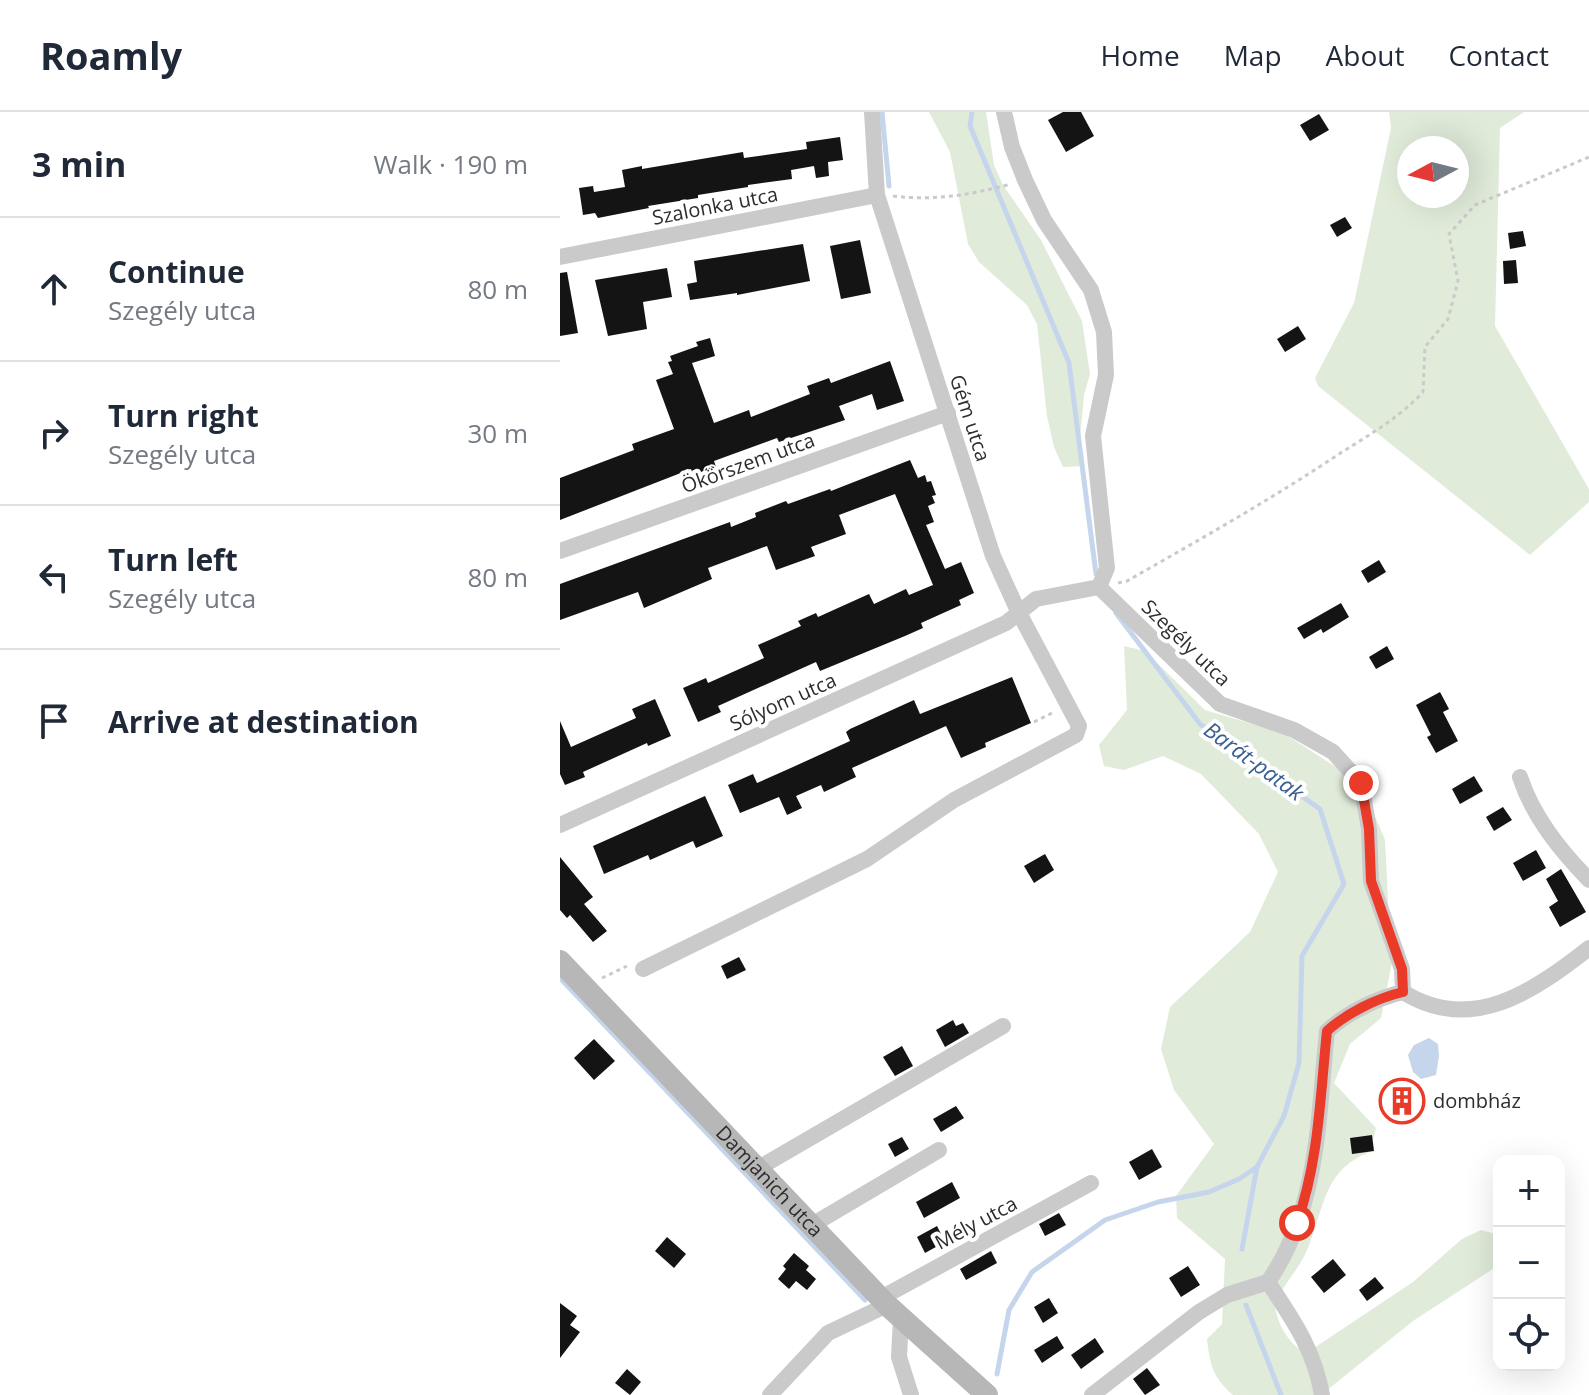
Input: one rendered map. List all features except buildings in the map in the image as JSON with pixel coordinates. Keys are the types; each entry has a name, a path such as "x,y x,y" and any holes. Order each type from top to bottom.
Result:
{"main road":[{"name":"Damjanich utca","path":"560,961 890,1307 987,1395"}],"street":[{"name":"Gém utca","path":"643,969 867,859 954,800 1076,735 1079,726 1018,611 993,556 877,195 872,112"},
{"path":"1004,112 1012,147 1025,180 1044,220 1091,290 1104,332 1106,375 1093,436 1107,568 1099,587"},
{"name":"Szalonka utca","path":"560,257 877,195"},
{"name":"Ökörszem utca","path":"560,551 948,413"},
{"name":"Sólyom utca","path":"560,825 1006,623 1036,599 1099,587"},
{"name":"Szegély utca","path":"1099,587 1220,704 1294,730 1333,752 1361,783 1369,829 1371,881 1402,969 1403,992"},
{"path":"1520,777 1531,806 1548,832 1589,880"},
{"path":"1092,1395 1227,1295 1268,1282 1287,1254 1308,1192 1320,1123 1327,1031 1356,1011 1388,995 1403,992 1420,1002 1439,1007 1469,1009 1502,1004 1537,986 1589,948"},
{"path":"757,1169 1003,1026"},
{"path":"812,1225 939,1150"},
{"name":"Mély utca","path":"770,1395 828,1333 890,1307 1091,1183"},
{"path":"1268,1282 1303,1337 1317,1368 1322,1395"},
{"path":"890,1307 899,1357 911,1395"}],"path":[{"path":"1099,587 1127,581 1317,469 1405,412 1423,392 1425,347 1448,319 1458,281 1449,234 1475,205 1589,157"},
{"path":"877,195 927,200 996,188"},
{"path":"587,990 601,979 636,962 643,969"}],"green space":[{"path":"929,112 986,112 994,165 1003,185 1041,240 1082,321 1090,374 1084,395 1080,438 1083,466 1063,467 1054,447 1047,416 1037,324 1027,305 979,262 968,244 950,152"},
{"path":"1389,112 1524,112 1500,128 1495,326 1589,489 1589,502 1530,555 1318,386 1315,378 1354,303 1391,128"},
{"path":"1124,646 1145,651 1205,710 1283,733 1361,783 1385,840 1390,941 1395,947 1381,1018 1350,1044 1334,1083 1376,1128 1370,1152 1343,1169 1334,1179 1305,1255 1274,1302 1278,1318 1293,1343 1305,1354 1413,1282 1462,1239 1481,1230 1493,1233 1493,1269 1413,1321 1321,1395 1233,1395 1211,1364 1207,1339 1222,1324 1225,1259 1177,1218 1176,1196 1214,1144 1174,1090 1161,1049 1170,1007 1250,932 1278,872 1259,834 1201,774 1163,756 1124,770 1104,766 1099,745 1127,710"}],"water":[{"path":"1429,1038 1438,1044 1436,1075 1421,1079 1413,1072 1408,1055 1414,1045"}],"waterway":[{"path":"882,112 889,186"},
{"name":"Barát-patak","path":"972,112 970,126 1069,363 1096,574"},
{"name":"Barát-patak","path":"1116,613 1200,724 1320,809 1344,884 1302,956 1299,1063 1284,1116 1257,1167 1242,1249"},
{"path":"560,978 865,1300"},
{"path":"997,1374 1009,1310 1032,1272 1105,1220 1158,1202 1209,1192 1257,1167"},
{"name":"Barát-patak","path":"1246,1305 1281,1395"}],"place":[{"name":"dombház","path":"1402,1101"}],"route":[{"path":"1297,1223 1308,1192 1320,1123 1327,1031 1356,1011 1388,995 1403,992 1402,969 1371,881 1369,829 1361,783"}]}
